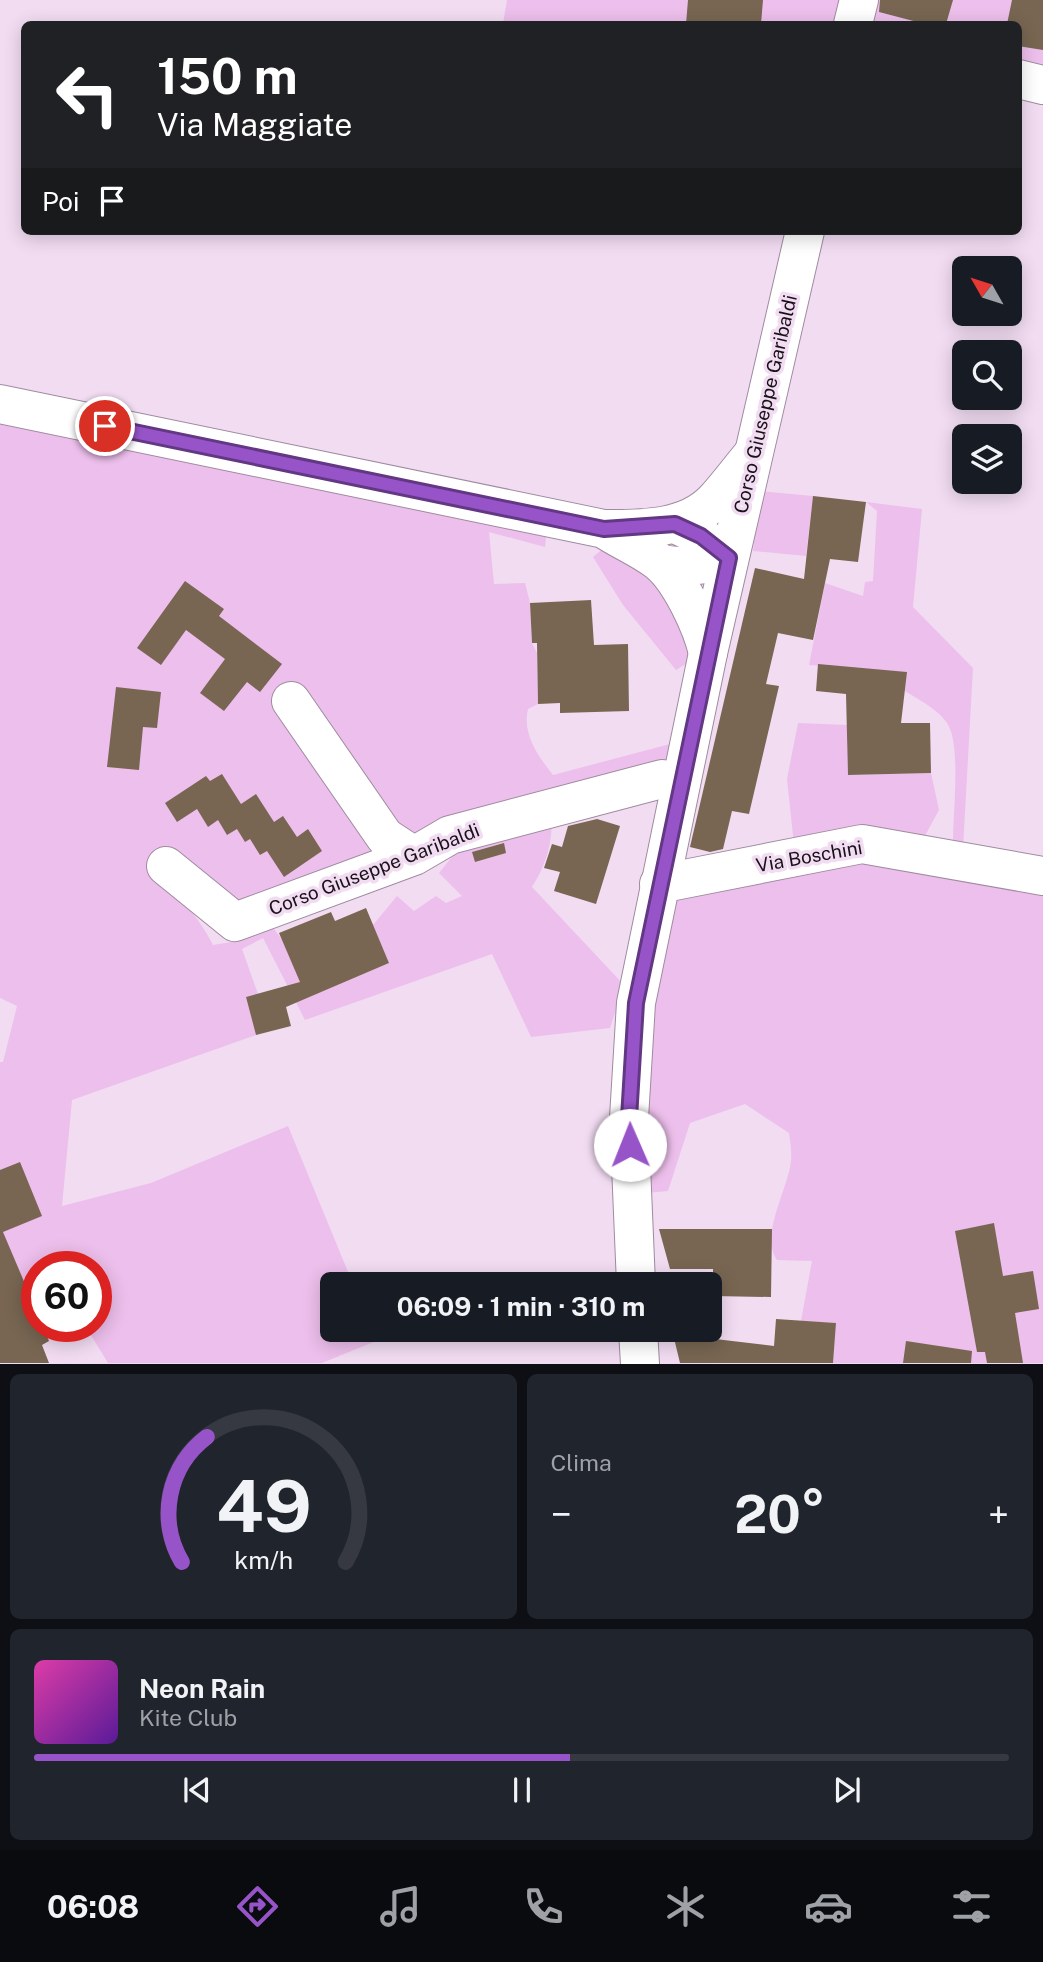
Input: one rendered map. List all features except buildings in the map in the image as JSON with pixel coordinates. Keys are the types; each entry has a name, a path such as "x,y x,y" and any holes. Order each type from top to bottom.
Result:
{"street":[{"path":"854,21 859,0"},
{"path":"1022,80 1043,85"},
{"name":"Corso Giuseppe Garibaldi","path":"635,1272 629,1118 636,1003 708,653 804,235"},
{"path":"0,404 604,529 675,524 712,503 753,454"},
{"path":"675,524 701,536 729,558"},
{"path":"604,529 661,564 681,568 698,567 729,558"},
{"path":"661,564 680,589 704,635 708,653"},
{"path":"290,701 385,837 414,856"},
{"name":"Corso Giuseppe Garibaldi","path":"166,866 235,922 414,856 450,835 662,779 681,782"},
{"name":"Via Boschini","path":"659,884 862,844 1043,876"}],"shaded area":[{"path":"507,0 843,0 838,21 504,21"},
{"path":"874,0 1043,0 1043,73 1022,69 1022,21 869,21"},
{"path":"0,418 546,537 545,547 489,532 494,584 525,583 530,603 532,643 537,653 538,704 528,709 527,727 537,752 553,775 670,744 665,769 238,911 163,849 147,859 191,910 213,945 231,942 271,925 321,992 389,963 373,925 397,896 414,911 436,896 446,903 462,896 439,873 468,837 552,816 548,853 532,887 624,985 610,1028 531,1037 492,954 305,1020 263,938 242,949 258,994 246,997 256,1035 72,1100 62,1206 151,1183 288,1126 348,1272 320,1272 320,1342 374,1342 322,1363 108,1363 95,1342 112,1342 112,1251 21,1251 21,1275 0,1226 0,1062 3,1062 17,1006 0,998"},
{"path":"759,491 813,496 806,556 753,551"},
{"path":"866,502 922,509 913,607 973,668 963,848 953,842 955,753 950,729 937,712 905,691 906,672 809,665 825,583 863,596 865,582 873,581 877,511"},
{"path":"604,548 668,582 694,659 676,670 623,605 593,557"},
{"path":"798,723 847,725 848,775 931,773 939,810 920,845 794,845 787,779"},
{"path":"851,855 1043,889 1043,1363 833,1363 836,1323 801,1321 812,1261 777,1260 772,1250 773,1225 791,1160 789,1133 745,1104 690,1123 668,1191 647,1193 647,1026 669,901"}],"route":[{"path":"105,426 604,529 675,524 692,530 729,558 636,1003 629,1118 630,1145"}]}
